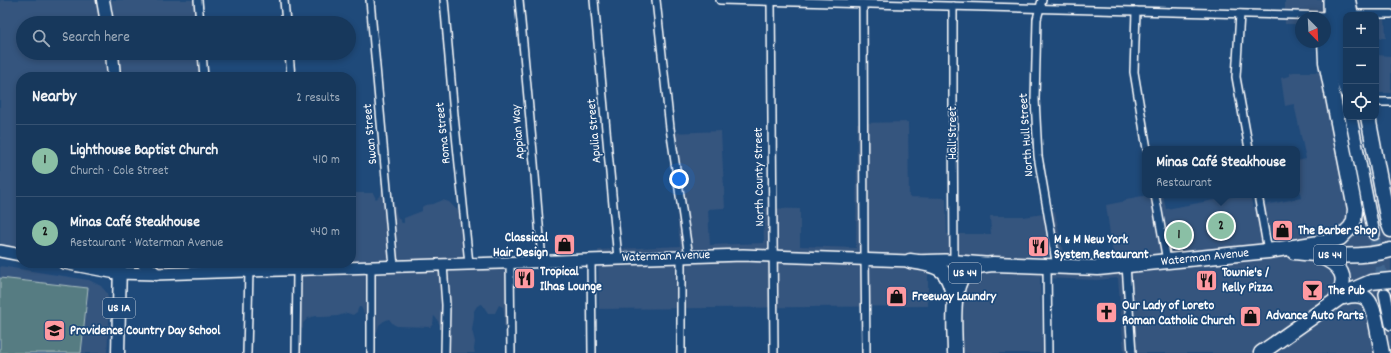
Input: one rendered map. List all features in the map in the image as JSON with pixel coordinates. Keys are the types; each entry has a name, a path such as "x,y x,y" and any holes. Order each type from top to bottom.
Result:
{"highway":[{"path":"1268,251 1337,240 1346,233 1354,220 1354,206 1326,62 1325,48"},
{"path":"1369,120 1388,222 1391,230"},
{"name":"US 44","path":"1268,251 1359,256 1391,250"},
{"name":"Waterman Avenue","path":"994,264 1093,268 1268,251"},
{"path":"1313,254 1330,261 1340,270 1343,277 1343,284 1336,300"},
{"path":"910,261 930,264 938,267 943,272 950,284 955,302"},
{"name":"US 44","path":"955,353 955,302 958,286 965,274 977,267 994,264"},
{"path":"1260,353 1354,289 1382,280 1391,280"},
{"path":"1336,300 1357,295 1365,297 1370,302 1374,309 1382,353"}],"main road":[{"path":"103,0 106,16"},
{"path":"1329,0 1329,12"},
{"path":"1339,0 1340,35 1343,56"},
{"path":"1331,27 1338,66 1343,84"},
{"path":"113,60 114,72"},
{"path":"1352,120 1374,234"},
{"path":"0,251 16,254"},
{"name":"Waterman Avenue","path":"356,267 773,255 910,261 954,260 994,264"},
{"name":"Waterman Avenue","path":"120,268 156,274 220,268 249,272 293,268"},
{"name":"US 1A","path":"118,353 120,268"},
{"path":"148,268 156,274"},
{"path":"1385,294 1391,324"}],"street":[{"path":"198,0 199,16"},
{"path":"284,0 285,16"},
{"name":"Swan Street","path":"370,0 394,267"},
{"name":"Roma Street","path":"444,0 469,264"},
{"name":"Appian Way","path":"519,0 542,262"},
{"name":"Apulia Street","path":"594,0 618,259"},
{"path":"656,0 685,257 681,353"},
{"path":"720,0 1295,15"},
{"name":"North Hull Street","path":"1042,0 1038,19 1035,99 1038,156 1052,267 1048,353"},
{"name":"North County Street","path":"773,1 774,353"},
{"path":"863,4 866,353"},
{"name":"Hall Street","path":"953,6 954,260"},
{"path":"1350,10 1391,14"},
{"path":"1136,11 1134,72 1146,146"},
{"path":"1240,14 1236,77 1248,146"},
{"path":"203,60 204,72"},
{"path":"290,60 291,72"},
{"path":"1379,102 1391,102"},
{"path":"1156,198 1167,261"},
{"path":"1259,198 1268,251"},
{"path":"591,260 592,353"},
{"path":"510,263 511,353"},
{"path":"444,265 446,305 445,353"},
{"path":"1126,265 1132,353"},
{"path":"371,267 371,353"},
{"path":"296,353 304,268"},
{"path":"246,353 249,272"}],"shaded area":[{"path":"0,0 198,0 199,16 16,16 16,60 204,60 205,72 16,72 16,255 0,252"},
{"path":"1285,0 1335,0 1343,12 1343,120 1360,120 1370,182 1391,178 1391,353 1124,353 1118,278 1096,280 1040,278 1043,353 946,353 945,291 938,278 928,272 928,306 599,309 598,250 680,246 670,133 721,131 725,208 708,209 710,245 764,243 763,208 800,209 800,246 856,248 857,123 908,122 909,197 946,198 947,234 991,234 990,216 1024,217 1055,212 1064,257 1090,258 1113,256 1106,205 1126,201 1126,199 1142,196 1142,198 1164,198 1166,209 1225,198 1251,198 1253,207 1301,198 1300,160 1306,159 1294,104 1285,106 1281,78 1290,76 1290,73 1293,72 1319,72 1317,48 1331,48 1331,12 1295,12 1295,24 1285,24"},
{"path":"1379,15 1385,15 1386,38 1379,38"},
{"path":"1379,55 1391,56 1391,93 1379,93"},
{"path":"381,178 387,182 390,206 395,205 397,216 402,223 404,223 404,218 422,211 422,207 425,205 443,200 449,202 456,209 465,212 470,262 511,261 511,323 504,326 503,307 499,305 495,313 488,313 482,304 477,306 474,311 472,330 475,342 475,353 446,353 446,337 440,340 440,325 434,316 433,324 430,327 397,326 389,319 379,325 377,332 372,330 371,326 366,327 365,315 361,307 359,307 357,312 353,315 347,313 338,316 315,316 308,318 303,323 303,329 297,327 298,273 101,273 77,268 356,268 356,193 373,193 376,199 381,195"},
{"name":"Providence Country Day School","path":"0,266 89,280 101,286 107,293 110,308 107,353 0,353"}],"green space":[{"name":"Providence Country Day School","path":"0,278 88,288 81,353 0,353"}],"tunnel":[{"path":"1374,234 1384,288"}],"place":[{"name":"Minas Café Steakhouse","path":"1221,226"},
{"name":"The Barber Shop","path":"1282,231"},
{"name":"Lighthouse Baptist Church","path":"1179,235"},
{"name":"Classical Hair Design","path":"564,245"},
{"name":"M & M New York System Restaurant","path":"1038,247"},
{"name":"Tropical Ilhas Lounge","path":"525,279"},
{"name":"Townie's / Kelly Pizza","path":"1207,280"},
{"name":"The Pub","path":"1313,291"},
{"name":"Freeway Laundry","path":"897,297"},
{"name":"Our Lady of Loreto Roman Catholic Church","path":"1107,313"},
{"name":"Advance Auto Parts","path":"1251,316"},
{"name":"Providence Country Day School","path":"54,331"}]}
